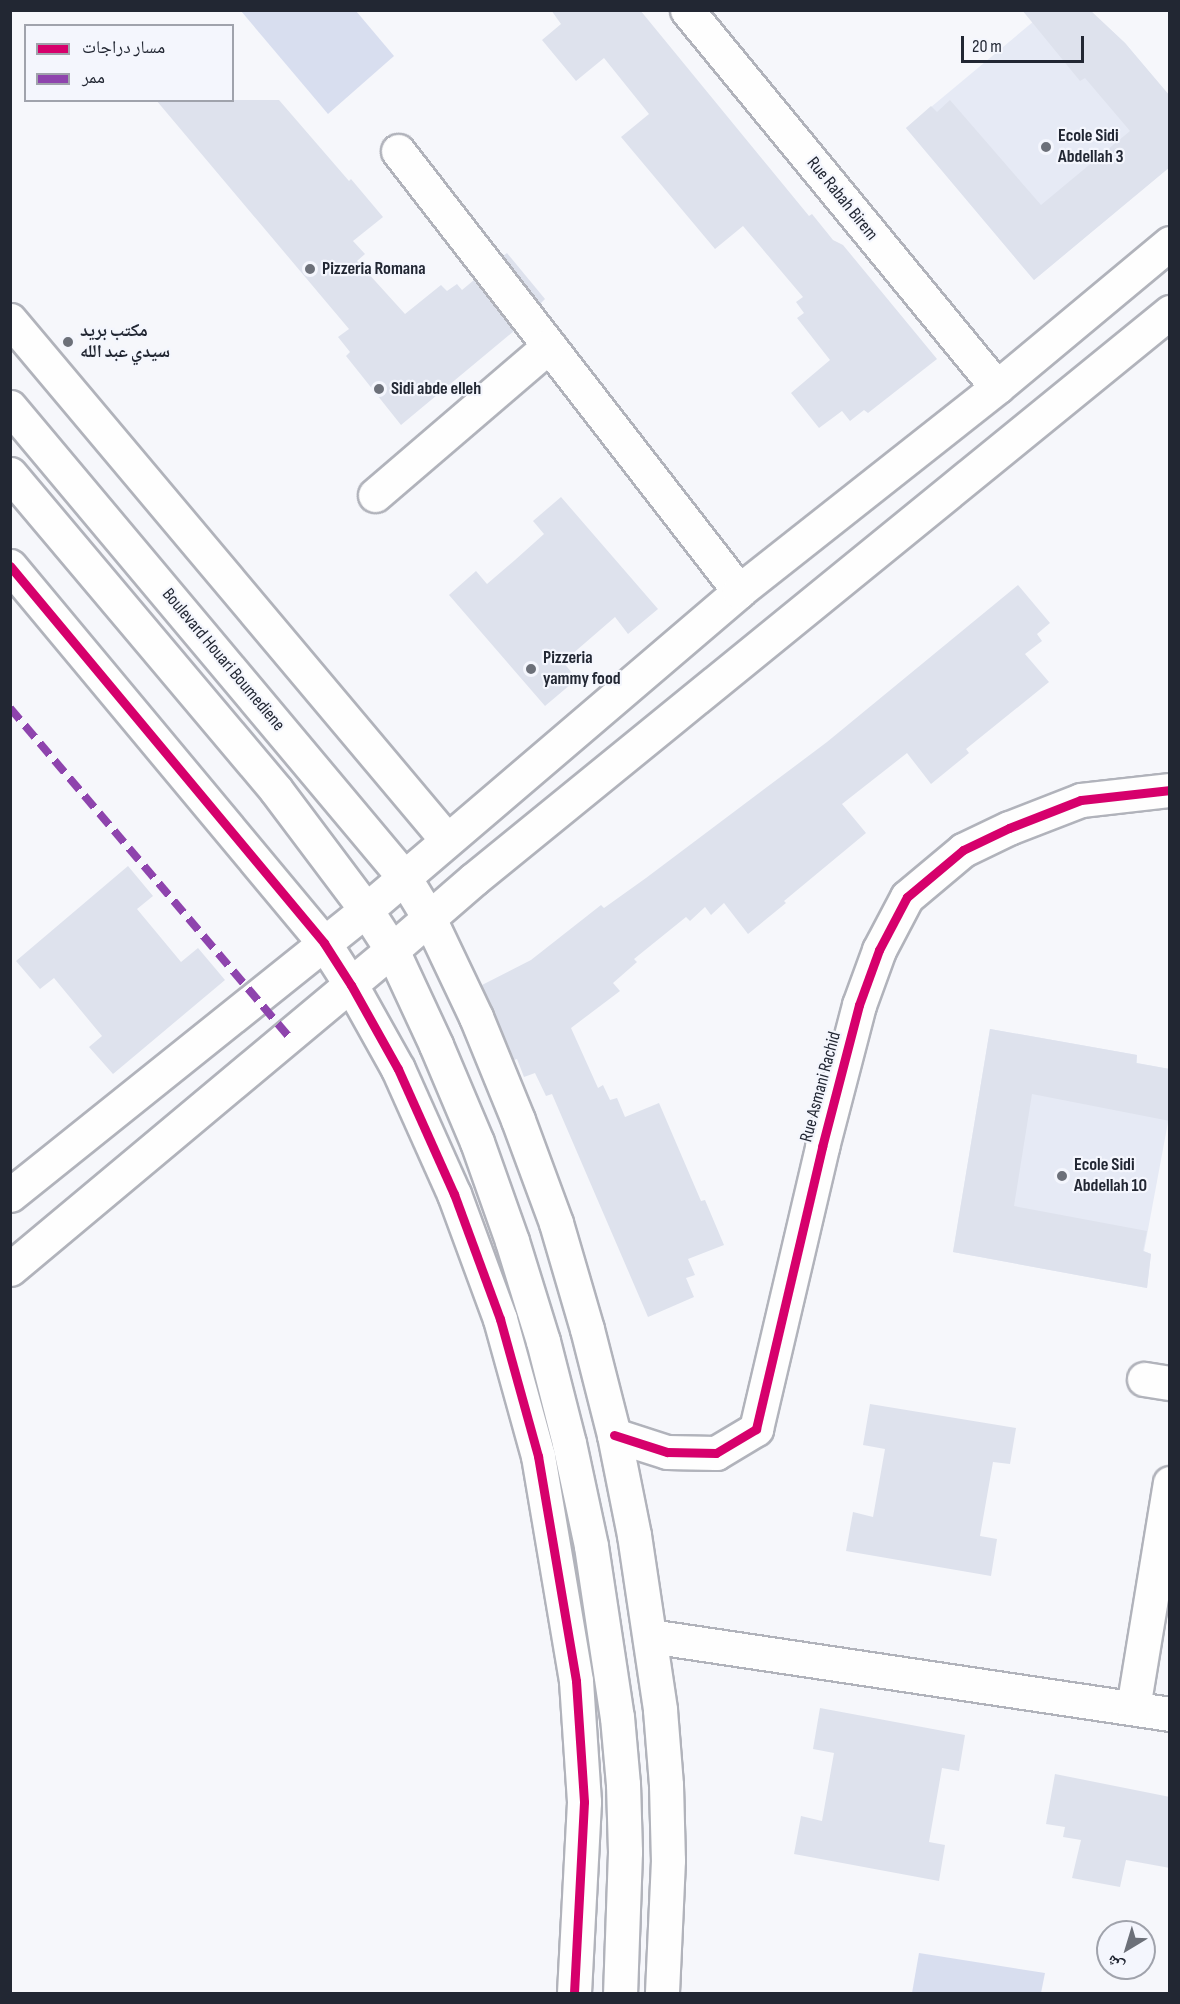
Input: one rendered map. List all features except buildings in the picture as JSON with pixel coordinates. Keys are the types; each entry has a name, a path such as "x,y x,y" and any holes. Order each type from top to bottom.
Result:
{"main road":[{"name":"Rue Rabah Birem","path":"687,10 997,387"},
{"path":"398,151 740,591"},
{"path":"10,1195 366,910 740,591 997,387 1170,243"},
{"path":"10,1269 429,918 1170,312"},
{"path":"10,320 447,840"},
{"path":"375,495 549,346"},
{"name":"Boulevard Houari Boumediene","path":"10,407 404,876 429,918 493,1058 556,1223 587,1329 614,1436 634,1535 650,1636 666,1785 668,1860 662,1994"},
{"path":"10,474 276,790 366,910 392,950 477,1143 508,1230 543,1341 569,1443 593,1557 618,1728 625,1852 620,1994"},
{"path":"10,566 324,944 351,985 398,1069 454,1194 500,1319 538,1456 576,1681 584,1802 574,1994"},
{"name":"Rue Asmani Rachid","path":"614,1436 667,1452 716,1453 756,1429 822,1147 859,1005 879,950 907,897 963,850 1009,828 1080,800 1170,790"},
{"path":"1133,1708 1170,1482"},
{"path":"650,1636 1170,1714"}],"shaded area":[{"path":"241,11 356,11 394,56 328,114"},
{"name":"Ecole Sidi Abdellah 3","path":"1046,11 1098,18 1125,43 1169,96 1169,167 1034,280 906,128"},
{"name":"Ecole Sidi Abdellah 10","path":"990,1029 1137,1055 1137,1063 1169,1069 1169,1117 1144,1251 1151,1254 1147,1288 953,1252"},
{"path":"919,1953 1045,1973 1041,1993 912,1993"}],"marked path":[{"path":"10,708 289,1037"}],"cycle path":[{"path":"10,566 324,943 351,985 398,1069 454,1194 500,1319 538,1456 576,1681 584,1802 574,1994"},
{"path":"614,1435 667,1452 716,1453 756,1429 822,1147 859,1005 879,950 907,897 963,850 1009,828 1081,800 1170,790"}],"place":[{"name":"Ecole Sidi Abdellah 3","path":"1046,147"},
{"name":"Pizzeria Romana","path":"310,269"},
{"name":"مكتب بريد سيدي عبد الله","path":"68,342"},
{"name":"Sidi abde elleh","path":"379,389"},
{"name":"Pizzeria yammy food","path":"531,669"},
{"name":"Ecole Sidi Abdellah 10","path":"1062,1176"}]}
